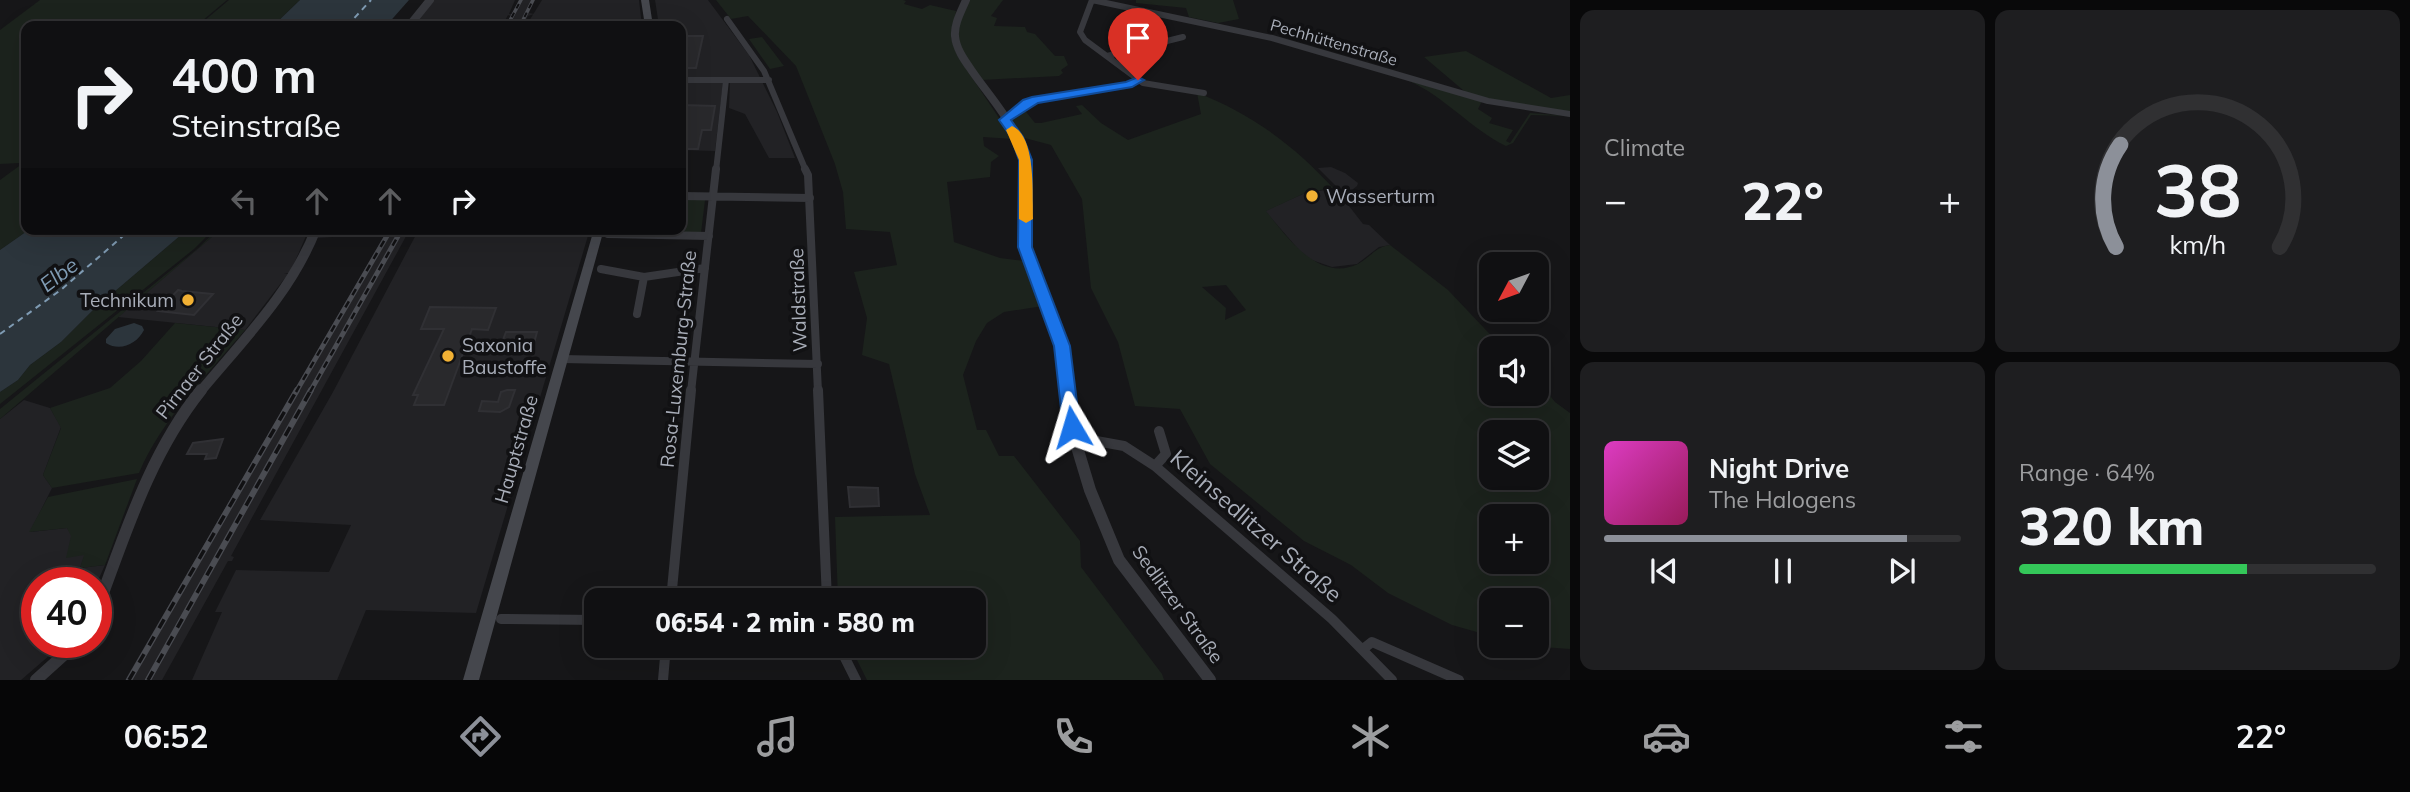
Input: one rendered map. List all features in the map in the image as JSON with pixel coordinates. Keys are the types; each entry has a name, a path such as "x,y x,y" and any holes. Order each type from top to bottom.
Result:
{"main road":[{"path":"645,0 648,21"},
{"name":"Hauptstraße","path":"471,680 562,359 603,235"}],"street":[{"path":"413,21 429,0"},
{"name":"Sedlitzer Straße","path":"966,0 954,32 957,48 1017,137 1026,160 1025,247 1062,346 1074,437 1090,490 1119,560 1210,680"},
{"path":"1091,0 1080,32 1085,40 1148,85 1204,93"},
{"name":"Pechhüttenstraße","path":"1091,0 1272,38 1488,101 1570,114"},
{"name":"Waldstraße","path":"727,19 745,41 769,80 808,175 827,588"},
{"path":"1107,56 1183,37"},
{"path":"686,80 769,80"},
{"name":"Rosa-Luxemburg-Straße","path":"672,588 694,362 726,80"},
{"path":"1005,120 1027,103 1036,100 1128,85 1138,80"},
{"path":"686,196 810,198"},
{"name":"Pirnaer Straße","path":"112,568 146,476 162,446 183,413 296,274 313,235"},
{"path":"683,235 709,236"},
{"path":"601,269 644,276 705,268"},
{"path":"637,314 644,276"},
{"path":"562,359 818,364"},
{"path":"1155,466 1166,454 1160,431"},
{"name":"Kleinsedlitzer Straße","path":"1074,437 1124,446 1155,466 1289,580 1392,680"},
{"path":"501,619 584,620"},
{"path":"1363,649 1373,642 1459,680"},
{"path":"36,680 60,658"},
{"path":"663,680 665,658"},
{"path":"845,658 856,680"}],"shaded area":[{"path":"40,0 227,0 202,21 21,21 20,163 0,164 0,30"},
{"path":"229,0 300,0 278,21 204,21"},
{"path":"433,0 515,0 509,14 512,14 519,0 535,0 529,13 534,14 528,16 525,21 508,21 511,16 508,15 505,21 417,21"},
{"path":"542,0 639,0 641,21 529,21"},
{"path":"655,0 708,0 749,55 777,112 795,158 769,158 745,114 729,108 730,79 686,77 686,21 658,21"},
{"path":"716,0 903,0 906,1 904,4 922,9 930,5 956,11 951,38 957,55 1013,139 983,137 984,146 999,156 991,162 990,177 947,182 954,242 1000,258 1025,261 1043,306 1004,312 987,323 976,341 963,375 977,430 986,430 999,456 1014,456 1080,541 1081,567 1164,680 867,680 856,658 986,658 986,588 838,588 835,517 930,515 915,474 889,364 862,355 867,318 854,272 897,265 890,232 846,229 843,192 835,164 796,66 748,16 731,19"},
{"path":"968,0 1003,0 991,16 997,18 994,26 1025,27 1027,32 1035,34 1055,56 1064,56 1068,65 1061,70 1063,73 1059,76 981,80 959,42 960,24"},
{"path":"1136,0 1233,0 1239,19 1218,23 1189,17 1186,8 1136,3"},
{"path":"762,37 784,66 770,69 749,39"},
{"path":"1466,51 1551,98 1570,95 1570,113 1470,96 1424,57"},
{"path":"686,81 723,82 715,151 686,150"},
{"path":"1409,81 1482,101 1478,109 1492,118 1489,123 1513,130 1506,141 1510,143 1530,113 1570,116 1531,115 1513,143 1506,146 1481,131 1434,95"},
{"path":"1197,93 1253,120 1287,144 1333,188 1307,192 1266,211 1293,244 1317,262 1343,268 1358,264 1377,250 1390,245 1448,290 1492,336 1479,336 1479,406 1549,406 1549,394 1570,413 1570,649 1549,648 1549,588 1479,588 1479,633 1452,625 1388,593 1351,565 1304,541 1210,464 1180,409 1135,406 1118,342 1091,288 1082,199 1051,145 1021,137 1012,120 1023,108 1035,123 1041,123 1082,114 1076,106 1082,105 1101,123 1128,140 1201,114","holes":["1226,285 1246,310 1225,320 1226,308 1202,287"]},
{"path":"21,165 21,235 0,250 0,180"},
{"path":"1331,167 1345,173 1358,183 1357,186 1352,190 1341,191 1318,168"},
{"path":"1326,190 1349,206 1363,224 1369,225 1390,245 1379,247 1357,264 1332,267 1306,258 1265,211 1307,192"},
{"path":"686,199 705,200 701,233 686,233"},
{"path":"181,235 208,235 0,404 0,392 18,380 30,365 61,342 93,310"},
{"path":"214,235 306,235 290,273 284,273 288,274 245,330 118,317"},
{"path":"214,235 0,419 0,409"},
{"path":"318,235 366,235 317,238"},
{"path":"385,235 407,235 231,556 234,557 232,561 228,561 162,680 125,680"},
{"path":"416,235 588,235 476,613 366,610 337,680 192,680 222,612 215,612 236,570 329,572 351,525 260,520 333,392"},
{"path":"175,323 245,330 172,416 148,453 139,473 52,488 43,475 61,428 50,408 110,388 141,361"},
{"path":"24,400 50,408 61,427 43,475 52,488 30,532 67,528 85,555 80,567 21,567 21,658 46,658 21,680 0,680 0,419"},
{"path":"137,479 105,565 80,567 84,555 66,558 71,536 67,528 29,532 48,497"}],"water":[{"path":"300,0 409,0 390,21 278,21"},
{"name":"Elbe","path":"21,235 181,235 93,310 61,342 30,365 18,380 0,392 0,250"},
{"path":"134,323 142,326 144,330 133,343 117,347 106,343 106,339 115,329"}],"building":[{"path":"686,36 703,36 696,68 686,68"},
{"path":"686,105 715,106 711,130 702,130 698,149 686,149"},
{"name":"Technikum","path":"178,290 213,294 194,315 158,311"},
{"name":"Saxonia Baustoffe","path":"430,307 496,308 488,330 472,329 444,405 414,405 418,395 413,395 444,329 421,329"},
{"path":"506,332 537,332 534,343 529,346 501,345"},
{"path":"515,390 509,407 500,412 479,411 482,401 498,402 501,392"},
{"path":"223,439 216,458 205,459 207,454 187,454 193,443"},
{"path":"848,487 878,488 879,506 850,507"}],"ferry route":[{"path":"352,21 371,0"},
{"path":"0,334 62,289 124,235"}],"railway":[{"path":"510,21 521,0"},
{"path":"522,21 533,0"},
{"path":"296,392 388,235"},
{"path":"310,392 399,235"},
{"path":"129,680 297,390"},
{"path":"148,680 311,390"}],"slow traffic":[{"path":"1012,130 1026,160 1026,219"}],"place":[{"name":"Wasserturm","path":"1312,196"},
{"name":"Technikum","path":"188,300"},
{"name":"Saxonia Baustoffe","path":"448,356"}],"route":[{"path":"1072,427 1062,346 1025,247 1026,160 1017,137 1005,120 1027,103 1036,100 1128,85 1138,80"}]}
